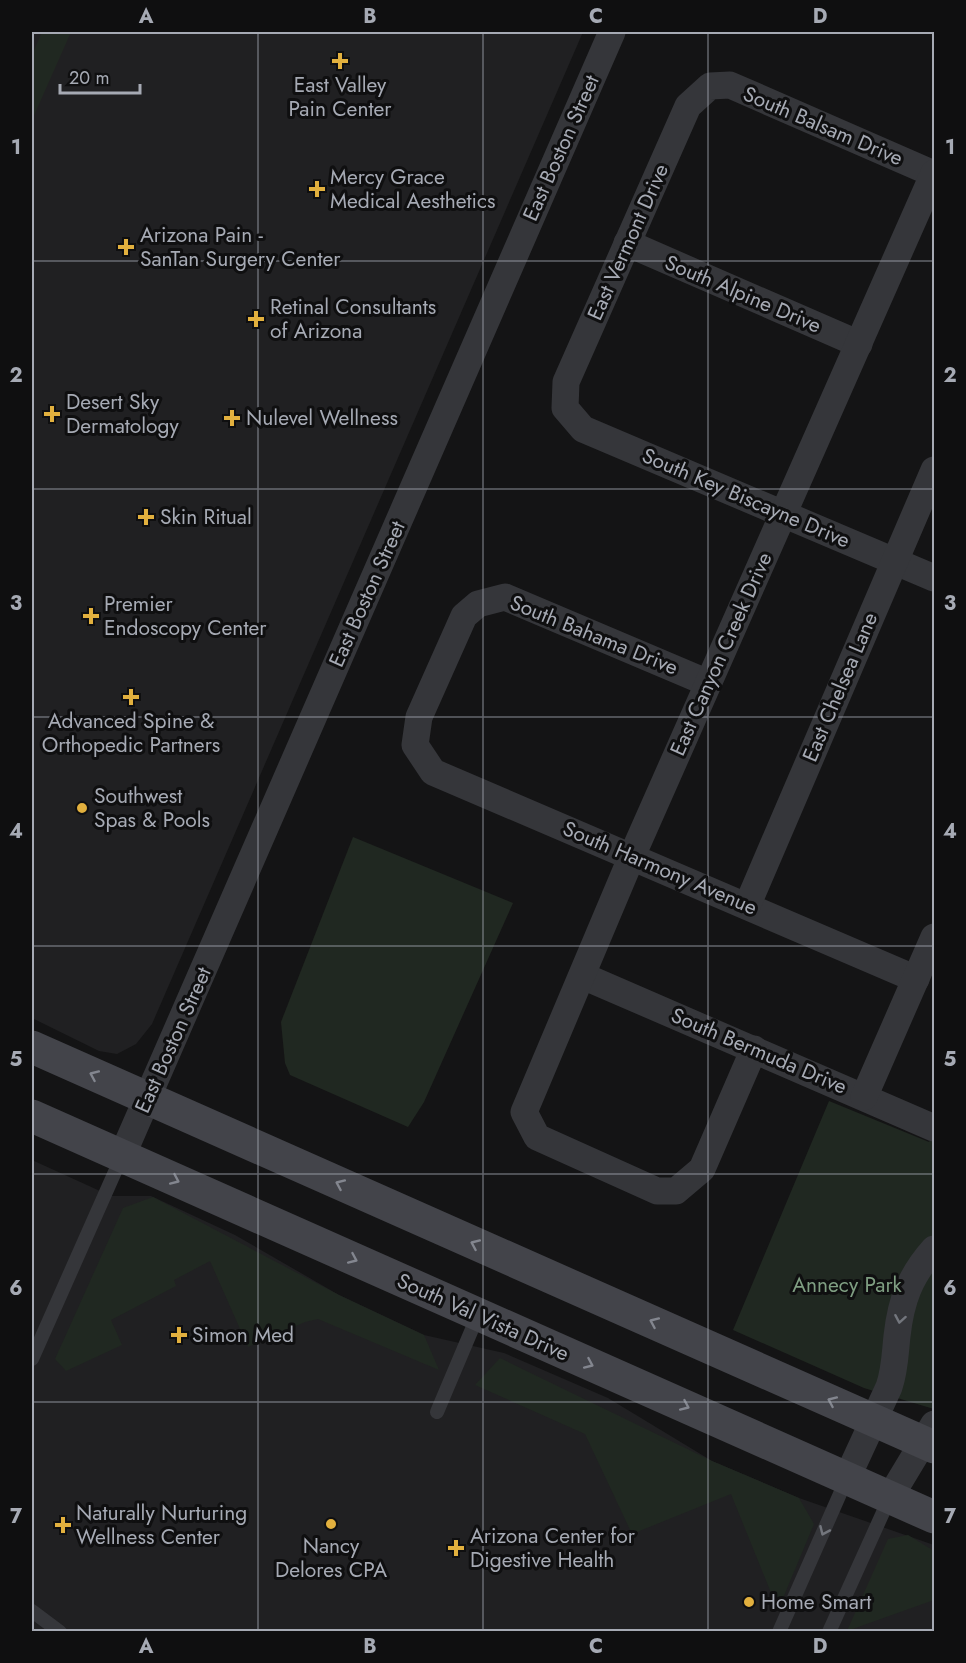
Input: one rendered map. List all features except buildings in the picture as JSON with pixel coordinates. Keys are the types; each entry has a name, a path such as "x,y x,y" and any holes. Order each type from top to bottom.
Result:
{"main road":[{"path":"32,1047 873,1419 931,1438"},
{"name":"South Val Vista Drive","path":"32,1116 934,1517"}],"street":[{"name":"East Boston Street","path":"122,1156 612,32"},
{"name":"South Balsam Drive","path":"710,86 730,86 934,173"},
{"name":"East Vermont Drive","path":"565,408 566,382 688,106 710,86"},
{"name":"East Canyon Creek Drive","path":"754,1049 702,1169 676,1191 657,1191 537,1137 524,1112 632,856 934,173"},
{"name":"South Alpine Drive","path":"627,243 859,344"},
{"name":"South Key Biscayne Drive","path":"565,408 584,429 934,578"},
{"name":"East Chelsea Lane","path":"747,906 934,470"},
{"name":"South Bahama Drive","path":"415,745 419,717 464,615 478,604 505,597 708,683"},
{"name":"South Harmony Avenue","path":"415,745 433,772 916,979"},
{"path":"864,1097 934,937"},
{"name":"South Bermuda Drive","path":"583,976 934,1128"},
{"path":"847,1478 894,1372 901,1311 909,1284 934,1249"},
{"path":"890,1497 931,1438"}],"lane":[{"path":"32,1359 122,1156"},
{"path":"437,1412 478,1315"},
{"path":"779,1632 847,1478"},
{"path":"829,1632 890,1497"},
{"path":"32,1611 60,1632"}],"shaded area":[{"path":"32,32 583,32 152,1024 136,1044 117,1054 99,1051 32,1018"},
{"path":"32,1160 111,1196 151,1196 235,1235 339,1295 424,1335 504,1353 608,1398 712,1461 799,1498 934,1545 934,1631 32,1631"}],"green space":[{"path":"42,32 71,32 32,120 32,55"},
{"path":"353,837 513,903 424,1102 408,1127 290,1075 285,1063 281,1022"},
{"name":"Annecy Park","path":"829,1101 929,1142 934,1133 934,1409 864,1388 733,1330"},
{"path":"153,1197 339,1295 424,1335 439,1370 318,1319 305,1322 248,1347 210,1261 174,1280 176,1286 111,1320 122,1345 66,1371 55,1359 123,1208"},
{"path":"500,1358 712,1461 799,1498 814,1524 778,1610 731,1494 632,1534 585,1434 475,1385"},
{"path":"908,1535 934,1551 934,1600 847,1631 888,1539"}],"place":[{"name":"East Valley Pain Center","path":"340,61"},
{"name":"Mercy Grace Medical Aesthetics","path":"317,189"},
{"name":"Arizona Pain - SanTan Surgery Center","path":"126,247"},
{"name":"Retinal Consultants of Arizona","path":"256,319"},
{"name":"Desert Sky Dermatology","path":"52,414"},
{"name":"Nulevel Wellness","path":"232,418"},
{"name":"Skin Ritual","path":"146,517"},
{"name":"Premier Endoscopy Center","path":"91,616"},
{"name":"Advanced Spine & Orthopedic Partners","path":"131,697"},
{"name":"Southwest Spas & Pools","path":"82,808"},
{"name":"Simon Med","path":"179,1335"},
{"name":"Nancy Delores CPA","path":"331,1524"},
{"name":"Naturally Nurturing Wellness Center","path":"63,1525"},
{"name":"Arizona Center for Digestive Health","path":"456,1548"},
{"name":"Home Smart","path":"749,1602"}]}
